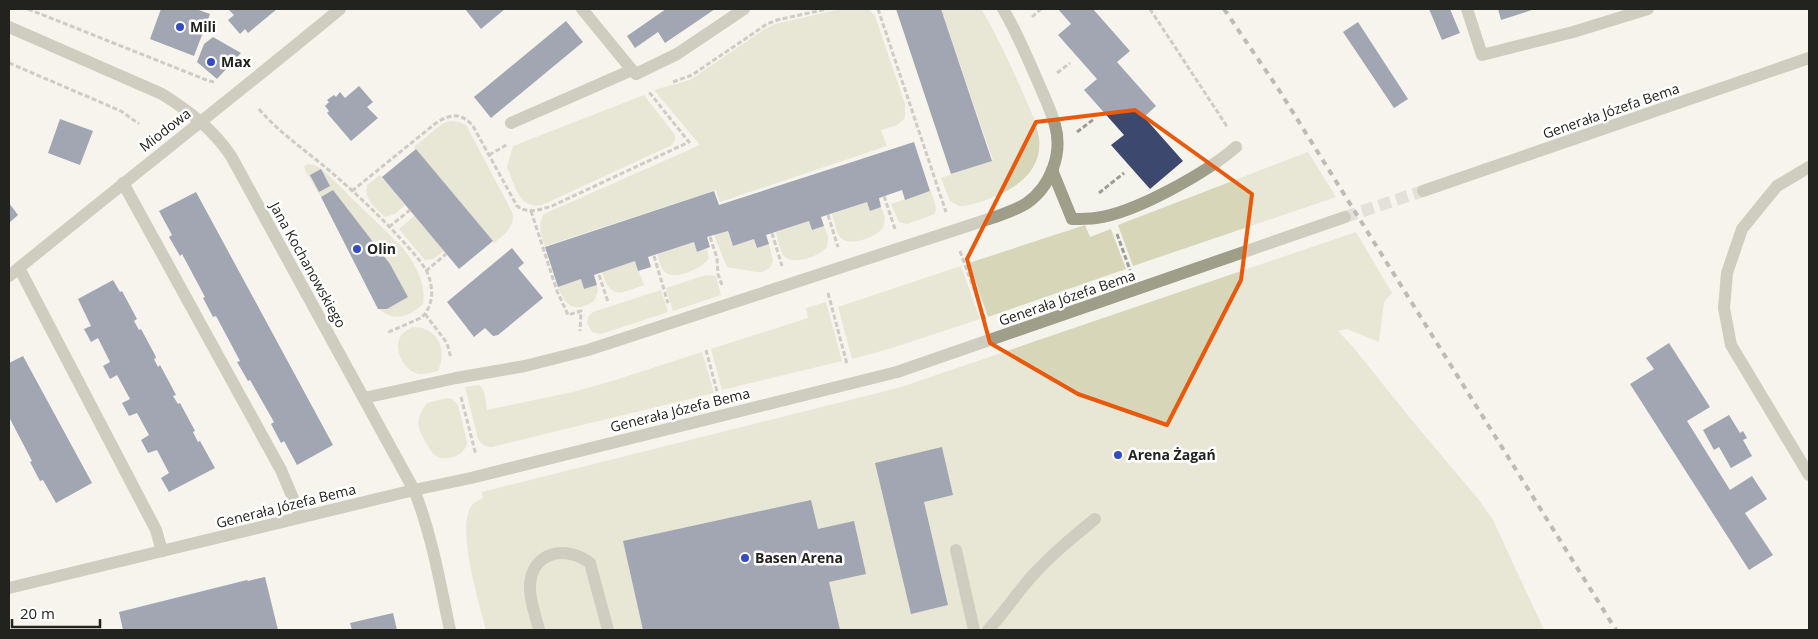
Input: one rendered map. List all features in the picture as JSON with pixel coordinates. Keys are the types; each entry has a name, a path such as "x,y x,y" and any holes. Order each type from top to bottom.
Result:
{"street":[{"name":"Miodowa","path":"9,276 200,121 240,92 340,9"},
{"path":"582,9 634,72"},
{"path":"511,123 677,54 744,9"},
{"path":"364,398 556,359 674,323 1013,210 1025,204 1037,195 1052,170 1057,150 1056,126 1018,36 1003,9"},
{"path":"1467,9 1482,55 1573,32 1648,9"},
{"name":"Jana Kochanowskiego","path":"9,26 162,94 184,107 221,141 414,490 429,534 450,630"},
{"name":"Generała Józefa Bema","path":"1423,191 1809,58"},
{"path":"1052,170 1072,219 1095,218 1146,202 1174,188 1210,167 1236,147"},
{"path":"1808,472 1731,345 1724,308 1728,273 1742,229 1778,186 1809,167"},
{"path":"123,183 281,470 301,517"},
{"name":"Generała Józefa Bema","path":"9,588 414,490 471,478 897,372 1346,218"},
{"path":"19,268 156,530 162,551"},
{"path":"988,630 1049,558 1095,519"},
{"path":"956,550 974,630"},
{"path":"539,630 531,597 531,575 538,564 547,556 558,552 570,552 582,556 590,562 608,630"}],"path":[{"path":"28,9 200,78 219,82"},
{"path":"878,9 947,217"},
{"path":"1150,9 1232,133 1236,147"},
{"path":"9,63 121,111 139,124"},
{"path":"1050,78 1070,63"},
{"path":"352,192 436,123 450,115 457,115 463,117 472,126 517,206 531,212 552,206 688,142 634,72"},
{"path":"259,109 276,128 320,162 389,227 414,254 426,271 432,296 429,308 421,318 386,333"},
{"path":"1074,134 1094,119"},
{"path":"1099,192 1124,173"},
{"path":"884,196 896,234"},
{"path":"389,227 410,210"},
{"path":"531,212 557,291 568,316 581,311 580,334"},
{"path":"828,215 840,252"},
{"path":"1114,227 1130,271"},
{"path":"772,233 784,271"},
{"path":"710,237 717,258 718,274 728,305"},
{"path":"426,271 446,254"},
{"path":"654,256 674,323"},
{"path":"599,274 608,302"},
{"path":"822,274 848,364"},
{"path":"971,280 985,321"},
{"path":"425,314 447,343 452,361"},
{"path":"706,350 719,397"},
{"path":"460,391 476,455"}],"highlighted area":[{"path":"1135,110 1252,194 1241,280 1167,425 1078,394 990,343 967,259 1036,122"}],"green space":[{"path":"841,9 868,9 875,16 905,104 905,118 897,125 881,130 887,146 720,202 716,190 545,246 540,226 544,214 700,145 654,90 690,80 775,24"},
{"path":"941,9 981,9 1019,84 1033,117 1039,138 1039,153 1027,176 1005,192 965,206 959,206 950,201 941,178 993,160"},
{"path":"644,95 675,135 672,145 542,205 534,205 522,199 515,188 507,167 513,146"},
{"path":"450,121 466,125 513,214 510,227 494,243 414,147 442,124"},
{"path":"1308,152 1336,197 1133,266 1118,225"},
{"path":"308,164 322,169 402,247 415,267 423,288 423,304 413,312 396,317 390,316 379,309 386,309 408,297 390,264 333,191 321,197 305,170 304,166"},
{"path":"380,175 405,205 395,214 385,217 371,203 367,195 367,185"},
{"path":"931,191 936,208 935,214 907,224 899,222 891,204"},
{"path":"867,202 870,210 881,207 885,218 883,228 874,235 862,240 849,242 844,240 836,229 832,214"},
{"path":"414,216 444,251 433,259 425,260 399,229"},
{"path":"809,221 812,230 824,226 828,237 827,247 818,254 806,259 793,260 787,258 782,253 776,232"},
{"path":"1085,225 1090,237 1111,229 1126,269 988,317 969,263"},
{"path":"727,231 733,246 754,239 757,248 769,244 773,261 770,268 757,272 727,267 714,235"},
{"name":"Arena Żagań","path":"1356,232 1392,293 1384,302 1379,342 1347,329 1338,331 1479,500 1493,520 1544,630 486,630 470,565 466,529 468,514 473,504 483,498 482,492 898,388"},
{"path":"694,242 697,252 707,249 709,258 706,262 696,269 682,274 670,275 666,273 661,266 657,254"},
{"path":"635,261 644,285 623,292 613,291 605,281 602,272"},
{"path":"961,266 980,319 852,359 838,307"},
{"path":"706,275 716,276 721,295 673,311 666,288"},
{"path":"581,279 584,289 597,285 598,291 594,301 581,307 572,306 564,299 558,287"},
{"path":"661,290 668,312 601,334 592,332 587,323 588,317 593,312"},
{"path":"826,302 842,361 722,390 711,349 808,318 806,308"},
{"path":"412,327 428,330 438,340 442,355 438,371 419,374 409,369 402,360 399,354 398,342 401,335"},
{"path":"702,352 714,393 492,447 487,447 478,439 465,387 479,385 482,387 485,393 487,410 573,392"},
{"path":"446,398 452,399 458,405 467,442 466,447 460,454 450,458 440,458 431,452 420,432 418,423 420,414 427,403"}],"building":[{"path":"161,9 196,9 210,14 194,56 150,39"},
{"path":"228,9 277,9 248,33 245,29 240,34 228,20 234,15"},
{"path":"465,9 505,9 481,29"},
{"path":"666,9 715,9 665,43 658,32 635,48 627,36"},
{"path":"896,9 941,9 992,161 951,174"},
{"path":"1058,9 1093,9 1130,51 1117,62 1156,106 1144,117 1183,161 1150,189 1111,145 1124,135 1084,90 1097,79 1058,35 1071,24"},
{"path":"1429,9 1450,9 1460,33 1442,40"},
{"path":"1498,9 1535,9 1501,20"},
{"path":"566,21 583,42 491,118 474,97"},
{"path":"1358,22 1408,99 1394,108 1343,32"},
{"path":"213,37 241,53 217,79 197,62 204,44"},
{"path":"359,86 373,102 367,107 378,118 351,141 327,113 329,111 325,106 329,102 327,100 334,95 336,97 340,92 345,98"},
{"path":"60,119 93,131 80,165 48,153"},
{"path":"914,142 930,191 905,200 902,190 879,198 881,207 870,211 867,202 821,217 824,226 812,230 809,221 766,235 769,244 757,248 754,239 733,246 728,231 707,237 710,247 697,252 694,242 648,257 651,267 638,271 635,261 594,275 597,285 584,289 581,279 558,287 545,247 714,191 719,205"},
{"path":"416,149 493,241 459,269 382,177"},
{"path":"321,169 330,186 319,192 310,175"},
{"path":"333,190 390,264 408,297 387,309 378,309 321,197"},
{"path":"196,192 333,445 297,465 284,441 281,443 271,424 274,422 250,380 248,381 237,362 240,361 216,316 213,317 203,298 205,297 182,254 180,256 169,237 172,235 159,211"},
{"path":"9,203 18,215 9,223"},
{"path":"512,248 524,263 518,268 543,298 498,335 493,336 485,328 474,337 447,302"},
{"path":"113,280 120,292 122,291 137,319 134,321 139,330 141,329 155,355 156,358 154,359 158,367 160,365 176,395 173,396 178,404 180,403 195,431 193,432 198,442 200,441 215,468 169,492 161,478 169,473 157,450 148,453 141,440 149,435 137,413 129,416 122,403 130,399 117,375 110,379 103,366 110,362 98,338 91,342 84,329 91,326 78,299"},
{"path":"1669,343 1710,407 1687,421 1730,490 1752,476 1767,499 1745,513 1773,555 1749,570 1630,384 1654,369 1646,358"},
{"path":"23,356 92,483 56,503 43,480 40,481 30,462 32,461 9,417 9,363"},
{"path":"1729,415 1740,433 1743,431 1747,438 1743,440 1752,456 1731,468 1719,447 1714,450 1703,430"},
{"path":"942,447 953,495 924,502 948,605 911,614 875,463"},
{"name":"Basen Arena","path":"811,500 818,529 854,521 866,574 829,582 840,630 643,630 623,541"},
{"path":"265,577 278,630 123,630 119,612"},
{"path":"393,613 397,630 352,630 350,623"}],"tunnel":[{"path":"1345,217 1423,191"}],"railway":[{"path":"1224,9 1279,90 1616,630"}],"place":[{"name":"Mili","path":"180,27"},
{"name":"Max","path":"211,62"},
{"name":"Olin","path":"357,249"},
{"name":"Arena Żagań","path":"1118,455"},
{"name":"Basen Arena","path":"745,558"}]}
